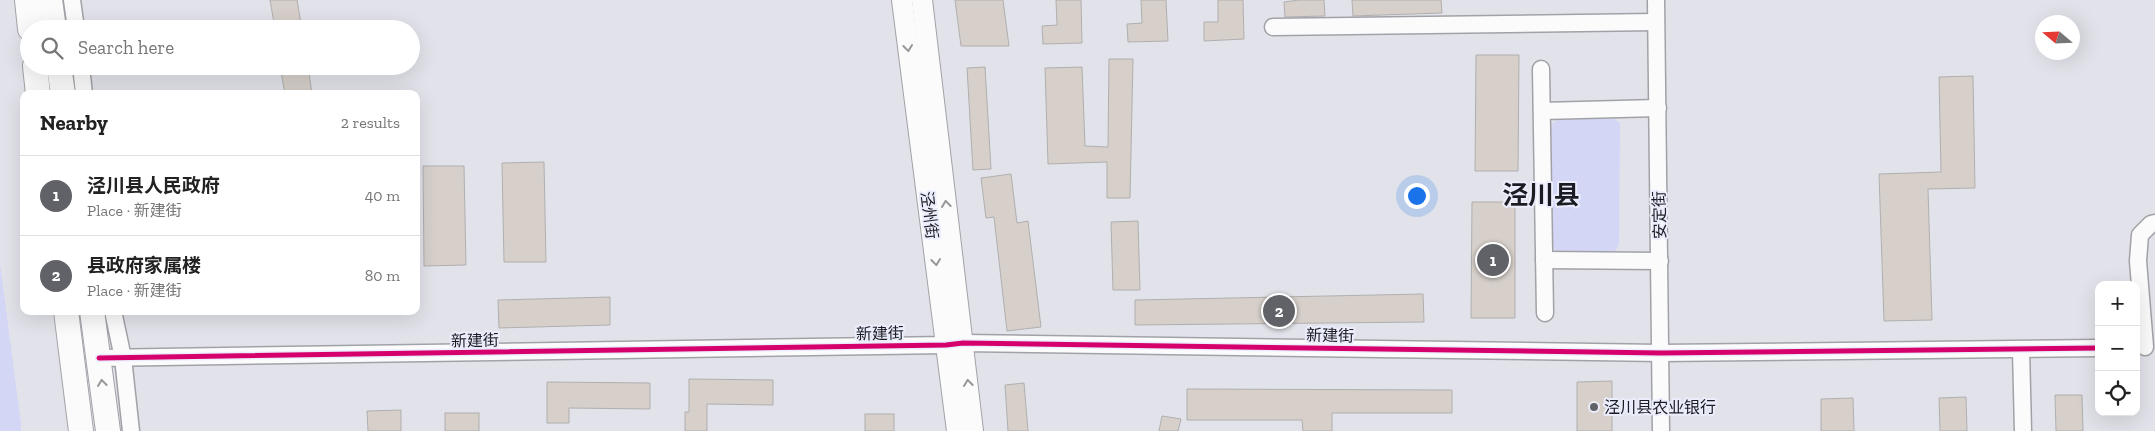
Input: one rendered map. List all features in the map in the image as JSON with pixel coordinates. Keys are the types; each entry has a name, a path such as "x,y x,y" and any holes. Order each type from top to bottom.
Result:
{"highway":[{"path":"27,0 29,20"},
{"path":"50,0 53,20"},
{"path":"36,75 38,90"},
{"path":"60,75 62,90"},
{"path":"66,315 81,431"},
{"path":"93,315 108,431"}],"main road":[{"name":"泾州街","path":"902,0 955,344 974,431"},
{"name":"泾州街","path":"922,0 955,344 957,431"}],"street":[{"path":"72,0 75,20"},
{"name":"安定街","path":"1656,0 1661,431"},
{"path":"1273,27 1656,22"},
{"path":"1542,69 1545,313"},
{"path":"81,75 83,90"},
{"path":"1542,111 1658,108"},
{"path":"2145,348 2138,262 2140,235 2151,224 2155,223"},
{"path":"1544,260 1660,261"},
{"path":"114,315 123,358 131,431"},
{"name":"新建街","path":"99,358 955,344 1661,352 2095,348"},
{"path":"2021,350 2024,431"}],"shaded area":[{"path":"1613,118 1620,123 1619,244 1615,252 1557,252 1552,246 1551,125 1557,120"},
{"path":"0,264 21,424 21,431 0,431"}],"building":[{"path":"270,0 297,0 300,20 273,20"},
{"path":"955,0 1003,0 1009,46 961,46"},
{"path":"1056,0 1081,0 1082,43 1043,44 1042,26 1057,25"},
{"path":"1141,0 1166,0 1168,41 1128,42 1127,24 1142,23"},
{"path":"1218,0 1243,0 1244,39 1204,41 1204,22 1218,22"},
{"path":"1324,0 1325,16 1285,17 1284,2"},
{"path":"1352,0 1441,0 1442,13 1353,16"},
{"path":"1476,55 1519,55 1518,171 1475,171"},
{"path":"1109,59 1133,59 1130,198 1107,198 1107,162 1048,164 1045,68 1082,67 1085,146 1108,147"},
{"path":"985,67 991,169 973,170 967,68"},
{"path":"282,75 309,75 311,90 284,90"},
{"path":"1973,76 1975,188 1928,189 1932,320 1884,321 1879,174 1941,172 1939,77"},
{"path":"544,162 546,262 504,262 502,163"},
{"path":"423,166 464,166 466,265 424,266"},
{"path":"1011,174 1017,223 1028,221 1041,327 1007,331 994,217 986,218 981,178"},
{"path":"1472,202 1515,202 1515,318 1471,318"},
{"path":"1138,221 1140,290 1113,290 1111,222"},
{"path":"1423,294 1424,322 1135,325 1135,300"},
{"path":"610,297 610,325 499,328 498,300"},
{"path":"689,379 773,380 773,405 707,404 707,431 685,431 685,412 689,412"},
{"name":"泾川县农业银行","path":"1612,381 1612,431 1577,431 1577,382"},
{"path":"547,382 650,383 650,409 569,408 569,423 547,423"},
{"path":"1024,383 1028,431 1008,431 1005,385"},
{"path":"1187,389 1452,390 1452,413 1332,413 1332,431 1303,431 1302,420 1187,420"},
{"path":"2055,395 2082,395 2083,431 2056,431"},
{"path":"1966,397 1967,431 1940,431 1939,398"},
{"path":"1853,398 1854,431 1821,431 1821,399"},
{"path":"401,410 401,431 368,431 367,411"},
{"path":"445,413 479,413 479,431 445,431"},
{"path":"865,414 894,414 894,431 865,431"},
{"path":"1162,416 1181,419 1178,431 1159,431"}],"cycle path":[{"path":"99,358 946,345 963,343 1661,353 2095,348"}],"place":[{"name":"泾川县人民政府","path":"1493,260"},
{"name":"县政府家属楼","path":"1279,311"},
{"name":"泾川县农业银行","path":"1594,407"}],"district":[{"name":"泾川县","path":"1541,195"}]}
